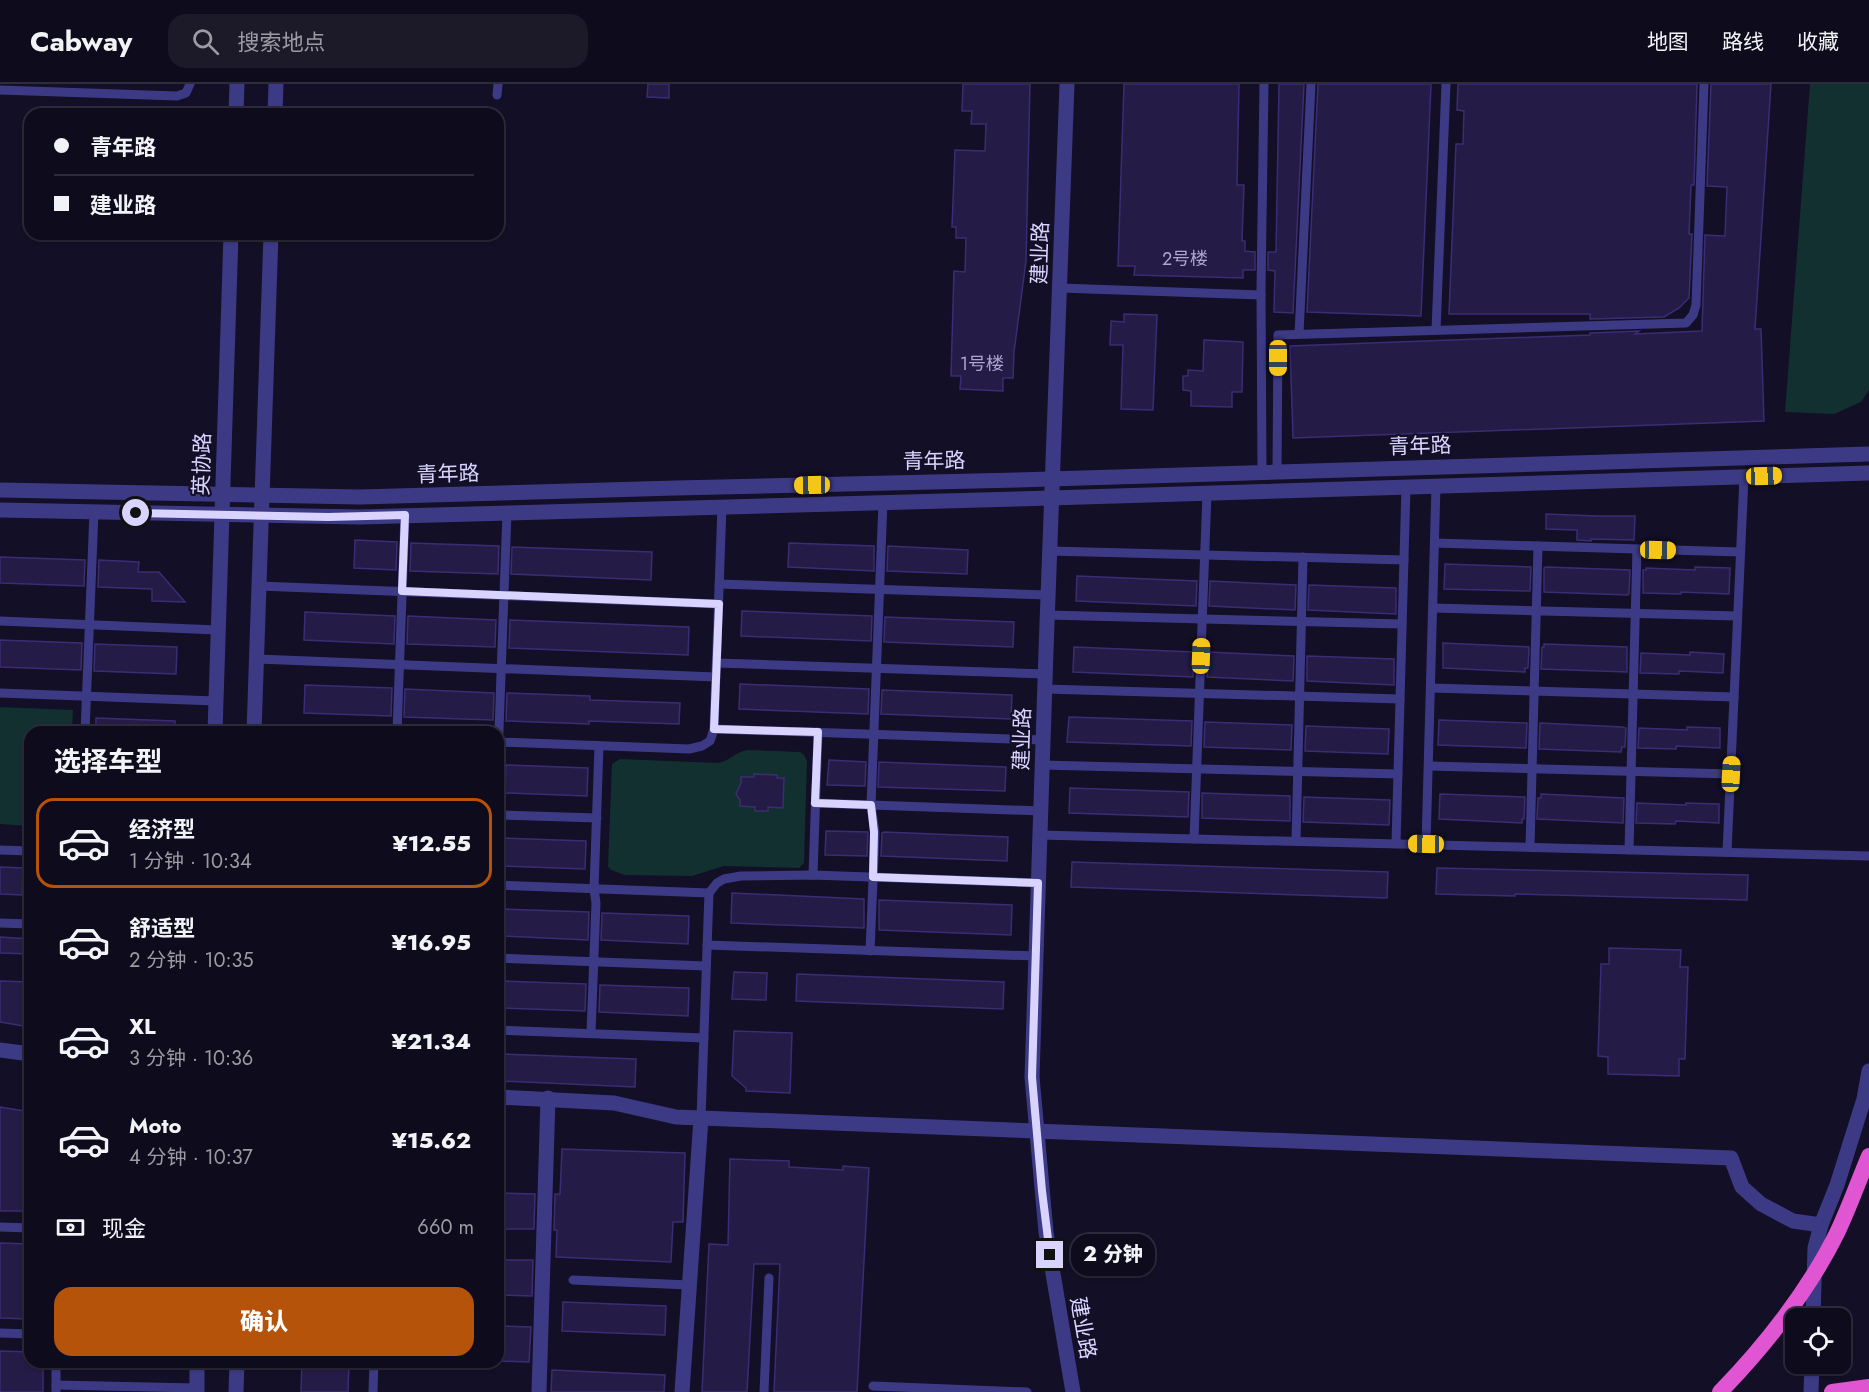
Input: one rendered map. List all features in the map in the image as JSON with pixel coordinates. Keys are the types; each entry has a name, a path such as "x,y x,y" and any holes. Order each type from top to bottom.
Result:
{"highway":[{"path":"1720,1392 1742,1369 1784,1317 1824,1257 1837,1233 1869,1156"},
{"path":"1832,1392 1869,1387"}],"street":[{"path":"236,108 237,84"},
{"path":"275,108 276,84"},
{"name":"建业路","path":"1067,84 1032,1077 1046,1232 1073,1392"},
{"name":"英协路","path":"215,726 231,240"},
{"path":"254,726 271,240"},
{"name":"青年路","path":"0,490 360,497 1869,454"},
{"name":"青年路","path":"0,510 339,517 1869,473"},
{"path":"0,1050 24,1053"},
{"path":"1813,1308 1815,1248 1864,1099 1869,1071"},
{"path":"504,1097 614,1102 676,1117 1731,1158 1742,1187 1761,1204 1793,1221 1821,1225"},
{"path":"539,1392 548,1098"},
{"path":"682,1392 701,1118"},
{"path":"197,1368 197,1390"},
{"path":"236,1392 237,1368"},
{"path":"1811,1392 1812,1374"}],"lane":[{"path":"0,90 177,96 186,93 190,84"},
{"path":"497,95 498,84"},
{"path":"1264,84 1261,295 1270,472"},
{"path":"1299,334 1311,84"},
{"path":"1436,330 1446,84"},
{"path":"1270,472 1278,335 1686,323 1693,315 1696,305 1704,84"},
{"path":"1060,288 1261,295"},
{"path":"1727,852 1744,477"},
{"path":"1426,844 1436,486"},
{"path":"1396,843 1406,487"},
{"path":"1194,839 1207,493"},
{"path":"870,951 874,832 871,805 883,502"},
{"path":"504,742 689,749 702,746 710,741 714,729 722,506"},
{"path":"85,726 93,512"},
{"path":"499,726 507,512"},
{"path":"397,726 405,515"},
{"path":"1435,543 1740,552"},
{"path":"1530,847 1538,546"},
{"path":"1629,850 1637,549"},
{"path":"1050,550 1404,560"},
{"path":"1296,841 1303,558"},
{"path":"720,584 1048,595"},
{"path":"259,586 719,604"},
{"path":"1433,608 1737,616"},
{"path":"1047,615 1402,624"},
{"path":"0,621 218,630"},
{"path":"256,659 716,677"},
{"path":"717,663 876,669 1199,694 1400,699"},
{"path":"1431,688 1734,697"},
{"path":"0,693 216,701"},
{"path":"714,729 1043,740"},
{"path":"813,875 818,732"},
{"path":"591,1033 599,746"},
{"path":"1042,765 1398,774"},
{"path":"1429,766 1731,774"},
{"path":"815,803 1041,811"},
{"path":"504,815 597,818"},
{"path":"1040,835 1869,856"},
{"path":"0,850 24,852"},
{"path":"701,1118 709,893 717,883 724,879 741,876 813,875 1038,883"},
{"path":"504,885 709,893"},
{"path":"0,923 24,924"},
{"path":"707,945 1036,956"},
{"path":"504,958 706,966"},
{"path":"504,1030 704,1038"},
{"path":"0,1227 24,1228"},
{"path":"764,1392 769,1278"},
{"path":"573,1280 690,1285"},
{"path":"0,1333 24,1334"},
{"path":"56,1368 56,1389 197,1390"},
{"path":"373,1392 374,1368"},
{"path":"873,1386 1027,1392"}],"green space":[{"path":"1810,84 1869,84 1869,390 1861,402 1834,414 1785,412"},
{"path":"0,707 73,710 72,726 24,726 24,826 0,824"},
{"path":"748,750 800,752 807,761 804,863 799,868 724,866 692,876 625,875 611,870 608,866 612,764 620,759 718,763"}],"building":[{"path":"648,84 669,84 669,98 647,97"},
{"path":"963,84 1030,84 1026,261 1014,352 1013,378 1003,378 1003,391 960,389 961,376 951,376 954,271 965,272 966,238 956,238 956,227 952,227 955,150 985,151 986,124 971,124 972,111 962,111"},
{"path":"1124,84 1239,84 1237,185 1244,185 1242,241 1245,241 1245,251 1255,252 1255,270 1243,270 1243,278 1134,275 1135,266 1118,266"},
{"path":"1279,84 1304,84 1293,313 1274,312 1275,271 1268,270 1268,252 1276,252"},
{"path":"1318,84 1431,84 1421,316 1307,312"},
{"path":"1458,84 1697,84 1694,185 1691,185 1689,234 1692,234 1689,298 1679,308 1664,317 1590,319 1590,314 1449,314 1456,144 1463,144 1464,111 1457,110"},
{"path":"1711,84 1771,84 1755,329 1761,329 1764,421 1293,438 1290,346 1590,335 1590,333 1639,331 1635,334 1702,331 1705,235 1725,236 1727,187 1707,186"},
{"path":"1124,314 1157,315 1153,410 1121,409 1123,345 1110,345 1111,321 1124,322"},
{"path":"1204,340 1243,342 1242,392 1232,392 1232,407 1191,406 1191,391 1183,390 1183,376 1188,376 1188,370 1203,371"},
{"path":"1546,514 1635,516 1634,540 1577,540 1577,530 1546,529"},
{"path":"355,540 397,542 396,570 354,568"},
{"path":"411,543 499,546 498,574 410,571"},
{"path":"789,543 874,546 874,571 788,567"},
{"path":"888,546 968,550 967,574 887,571"},
{"path":"512,547 652,552 651,580 511,574"},
{"path":"0,557 85,560 84,586 0,583"},
{"path":"99,560 139,562 138,572 159,572 185,602 152,601 152,589 98,587"},
{"path":"1445,564 1531,567 1530,591 1444,589"},
{"path":"1695,567 1730,568 1729,594 1643,593 1643,570 1646,568 1695,570"},
{"path":"1544,568 1630,570 1629,593 1628,595 1544,592"},
{"path":"1077,576 1197,581 1196,606 1076,601"},
{"path":"1210,581 1296,585 1295,610 1209,606"},
{"path":"1309,585 1396,588 1396,614 1308,610"},
{"path":"742,611 872,616 871,641 741,636"},
{"path":"305,612 395,616 394,644 304,640"},
{"path":"408,616 496,620 495,647 407,644"},
{"path":"885,617 1014,622 1013,647 884,642"},
{"path":"510,620 689,627 688,655 509,648"},
{"path":"0,640 82,643 81,670 0,667"},
{"path":"1443,643 1529,647 1528,668 1525,668 1525,672 1443,668"},
{"path":"95,644 177,647 176,674 94,671"},
{"path":"1544,644 1627,647 1627,672 1541,669"},
{"path":"1074,647 1194,652 1193,677 1073,672"},
{"path":"1208,652 1294,656 1293,681 1207,677"},
{"path":"1690,652 1724,654 1723,673 1679,671 1679,674 1640,673 1641,653 1690,655"},
{"path":"1307,656 1394,659 1394,685 1307,681"},
{"path":"740,684 869,689 868,714 739,709"},
{"path":"305,685 392,688 391,716 304,713"},
{"path":"405,689 494,693 493,720 404,717"},
{"path":"882,690 1012,695 1011,719 881,714"},
{"path":"507,693 590,696 590,700 680,703 679,724 506,721"},
{"path":"1069,717 1192,721 1191,746 1067,742"},
{"path":"96,718 175,721 175,726 96,726"},
{"path":"1439,720 1527,723 1526,748 1438,745"},
{"path":"1205,722 1292,725 1291,750 1204,747"},
{"path":"1540,723 1626,728 1625,747 1622,747 1621,752 1539,749"},
{"path":"1306,726 1389,729 1388,754 1305,751"},
{"path":"1687,727 1720,728 1720,748 1676,746 1676,749 1638,748 1639,728 1687,730"},
{"path":"829,760 866,762 865,786 827,785"},
{"path":"879,762 1006,767 1005,791 878,787"},
{"path":"506,765 588,768 587,796 505,793"},
{"path":"754,774 777,775 777,778 784,778 783,808 768,807 768,811 755,811 755,807 740,806 740,800 736,794 741,777 754,777"},
{"path":"1070,788 1189,792 1188,817 1069,813"},
{"path":"1202,793 1290,796 1290,821 1202,818"},
{"path":"1440,794 1525,797 1524,819 1522,823 1439,819"},
{"path":"1541,794 1624,798 1623,823 1537,819 1538,798 1541,798"},
{"path":"1304,797 1390,800 1389,825 1303,822"},
{"path":"1637,803 1719,804 1719,823 1676,821 1675,824 1636,823"},
{"path":"826,831 868,832 867,856 825,855"},
{"path":"882,833 1008,837 1007,861 881,856"},
{"path":"504,838 586,841 585,869 504,866"},
{"path":"1072,862 1388,872 1387,898 1071,887"},
{"path":"0,867 23,868 22,895 0,894"},
{"path":"1437,868 1748,875 1747,900 1436,894"},
{"path":"732,893 864,899 864,928 731,923"},
{"path":"879,900 1012,905 1011,935 879,930"},
{"path":"504,909 589,912 588,940 504,936"},
{"path":"602,913 689,916 688,944 601,940"},
{"path":"0,937 24,939 24,954 0,953"},
{"path":"1609,948 1681,950 1680,967 1688,967 1685,1059 1679,1059 1679,1076 1608,1074 1608,1057 1598,1056 1601,964 1609,964"},
{"path":"734,972 767,973 766,1000 732,999"},
{"path":"797,974 1004,982 1003,1009 796,1001"},
{"path":"0,981 24,982 24,1026 0,1022"},
{"path":"504,981 586,984 585,1011 504,1008"},
{"path":"600,985 689,988 688,1016 599,1012"},
{"path":"734,1031 792,1033 790,1093 746,1091 746,1088 732,1076"},
{"path":"504,1054 636,1059 635,1087 504,1081"},
{"path":"0,1107 24,1111 24,1211 0,1211"},
{"path":"562,1149 685,1153 683,1222 673,1222 671,1262 556,1257 555,1194 560,1194"},
{"path":"730,1159 789,1161 789,1167 843,1170 843,1166 869,1168 857,1392 774,1392 780,1264 754,1264 747,1392 702,1392 709,1244 728,1245"},
{"path":"504,1193 535,1194 534,1229 504,1229"},
{"path":"0,1243 24,1244 24,1319 0,1318"},
{"path":"504,1260 533,1260 532,1296 504,1295"},
{"path":"563,1302 666,1306 665,1335 562,1331"},
{"path":"504,1326 531,1327 529,1362 504,1361"},
{"path":"0,1351 24,1352 24,1368 43,1368 43,1392 0,1392"},
{"path":"302,1368 349,1368 348,1392 301,1392"},
{"path":"552,1370 665,1375 664,1392 551,1392"}],"route":[{"path":"136,513 328,517 405,515 402,591 719,604 714,729 818,732 815,803 871,805 874,832 873,877 1038,883 1032,1077 1050,1255"}]}
